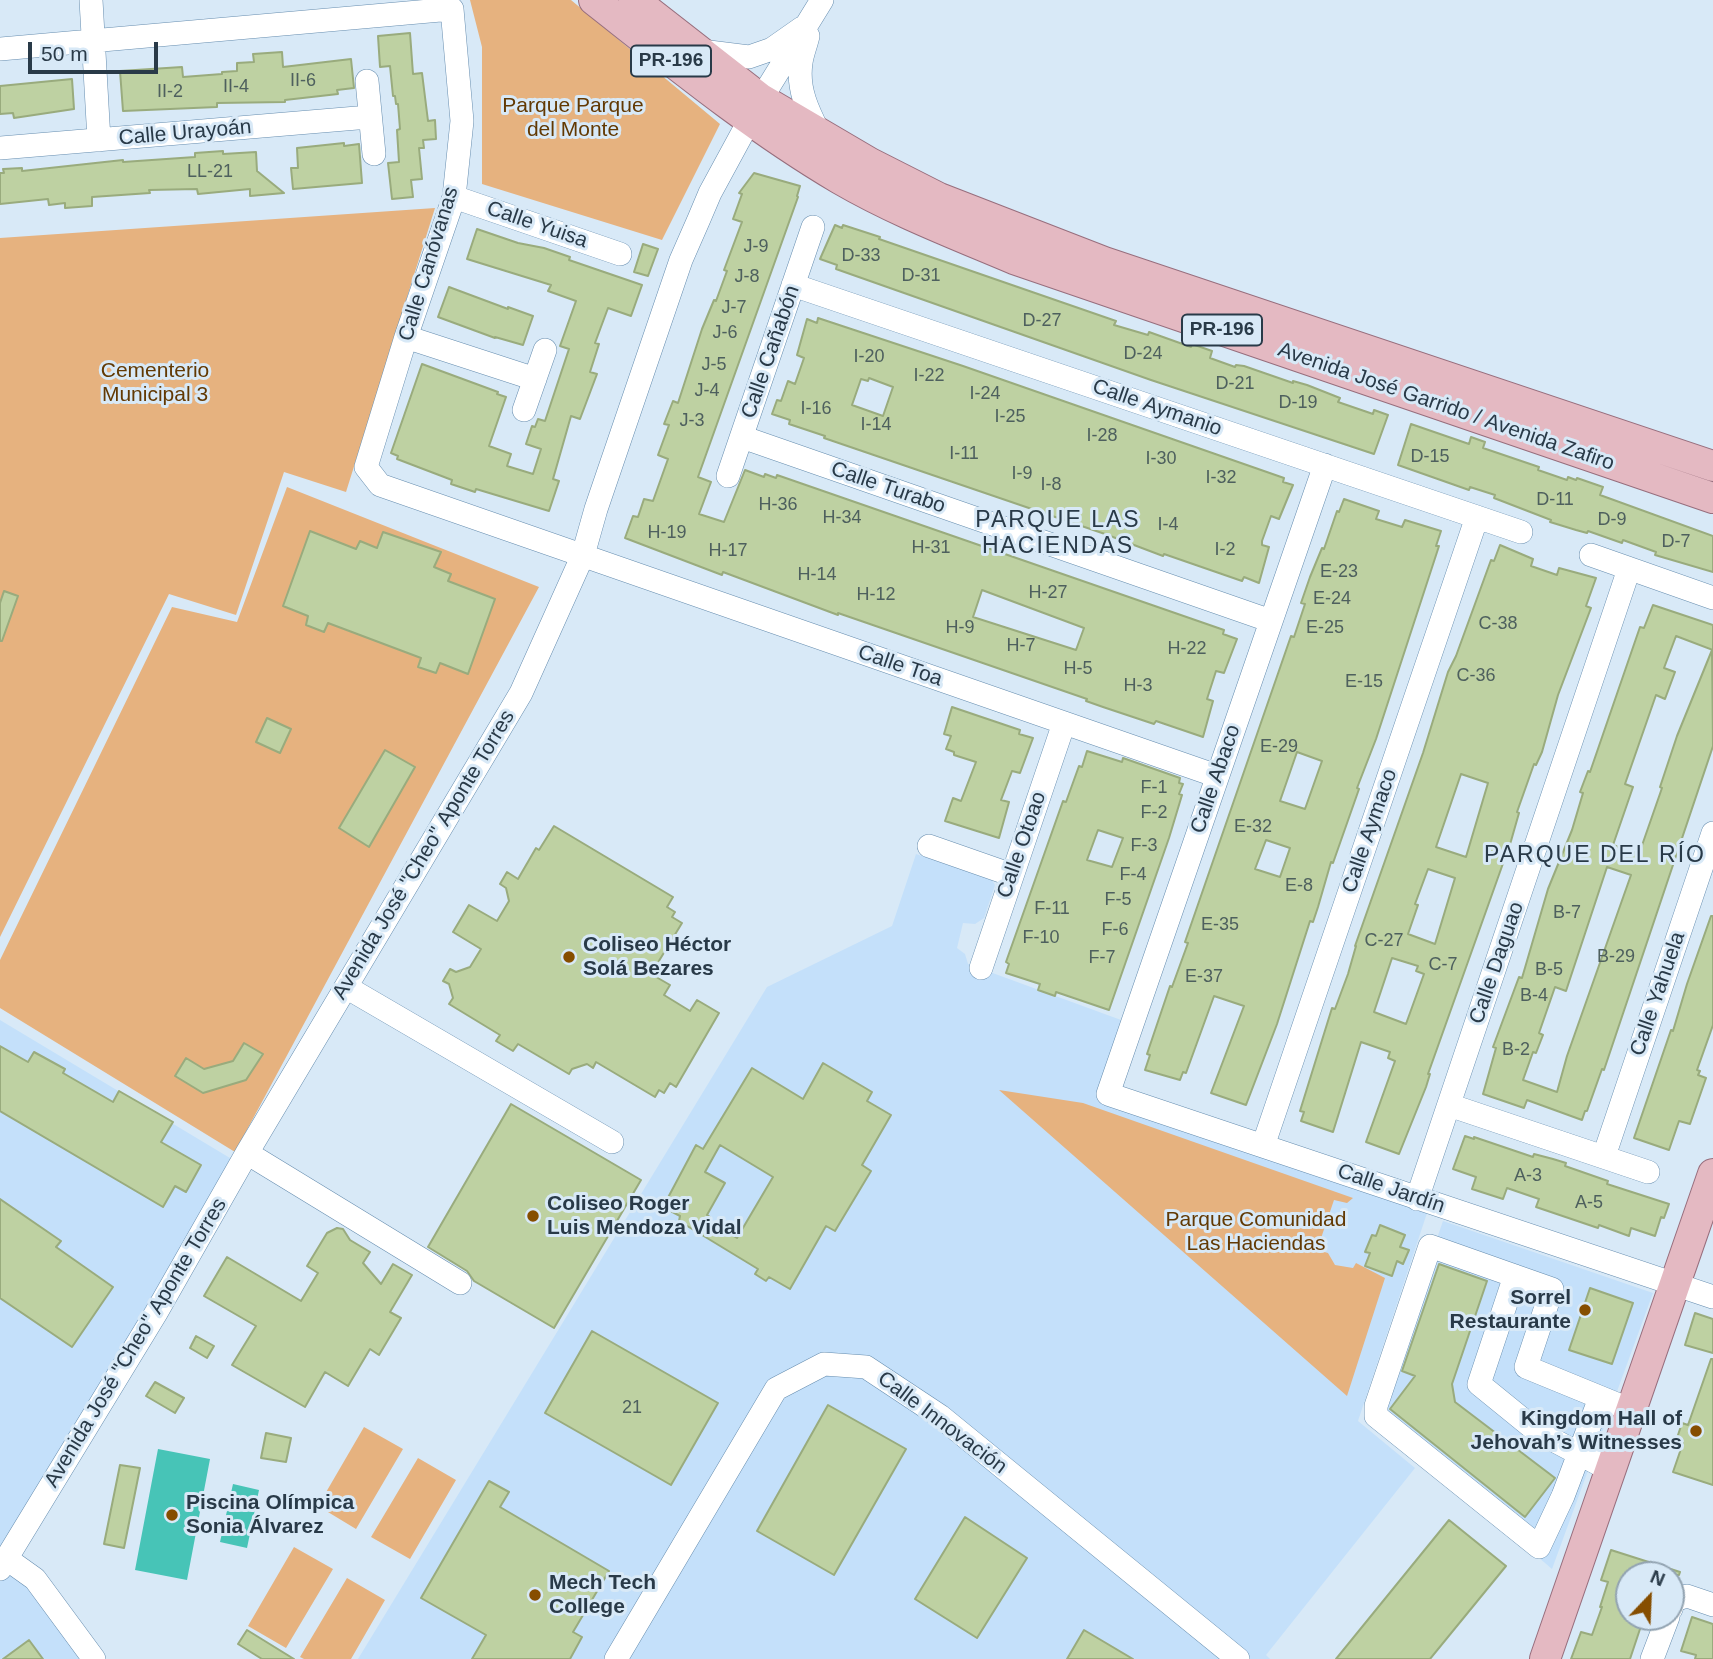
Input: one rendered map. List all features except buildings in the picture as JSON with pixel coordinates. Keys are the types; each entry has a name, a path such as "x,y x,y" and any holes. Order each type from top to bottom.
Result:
{"main road":[{"name":"Avenida José Garrido / Avenida Zafiro","path":"594,0 755,110 842,180 910,215 1014,259 1713,498"},
{"name":"Avenida José Garrido / Avenida Zafiro","path":"634,0 699,51 755,110 819,133 939,198 1104,262 1713,466"},
{"path":"1545,1659 1713,1174"}],"street":[{"path":"91,0 99,140"},
{"path":"819,133 805,105 800,85 801,64 810,23 822,0"},
{"name":"Calle Canóvanas","path":"94,41 452,9 461,121 454,197 406,337 366,467 380,485 583,555"},
{"path":"699,51 749,57 772,49 810,23"},
{"name":"Avenida José \"Cheo\" Aponte Torres","path":"3,1564 156,1313 247,1153 521,693 583,555 596,509 681,261 710,193 755,110 810,23"},
{"path":"0,49 94,41"},
{"path":"367,81 374,154"},
{"name":"Calle Urayoán","path":"0,148 369,117"},
{"name":"Calle Yuisa","path":"454,197 620,254"},
{"name":"Calle Cañabón","path":"728,476 813,227"},
{"name":"Calle Aymanio","path":"793,285 1521,532"},
{"path":"406,337 535,379"},
{"path":"524,410 545,350"},
{"name":"Calle Turabo","path":"742,437 1271,621"},
{"name":"Calle Abaco","path":"1108,1094 1325,465"},
{"name":"Calle Aymaco","path":"1263,1146 1477,517"},
{"name":"Calle Toa","path":"583,555 1217,776"},
{"path":"1591,555 1713,598"},
{"name":"Calle Daguao","path":"1418,1199 1629,569"},
{"name":"Calle Otoao","path":"981,968 1064,723"},
{"name":"Calle Yahuela","path":"1604,1156 1713,832"},
{"path":"929,846 1012,875"},
{"path":"346,987 612,1142"},
{"name":"Calle Jardín","path":"1108,1094 1713,1297"},
{"path":"1449,1105 1648,1172"},
{"path":"247,1153 460,1283"},
{"path":"1600,1398 1563,1496 1538,1547 1376,1416 1376,1406 1430,1246 1552,1289 1526,1367 1631,1410"},
{"path":"1515,1276 1479,1384 1538,1432 1610,1470"},
{"name":"Calle Innovación","path":"616,1659 776,1389 824,1364 866,1367 940,1416 1238,1659"},
{"path":"3,1564 36,1580 94,1659"},
{"path":"1685,1596 1713,1605"},
{"path":"1652,1659 1663,1631"}],"shaded area":[{"path":"916,854 992,880 995,885 984,918 975,924 963,923 957,948 965,954 968,964 1132,1024 1108,1091 1431,1201 1358,1421 1415,1468 1266,1655 1270,1659 358,1659 767,987 892,926"},
{"path":"0,1020 240,1164 7,1556 95,1659 0,1659"},
{"path":"1443,1221 1653,1293 1552,1569 1375,1417"},
{"name":"Piscina Olímpica Sonia Álvarez","path":"158,1449 210,1459 187,1580 135,1570"},
{"path":"233,1484 259,1490 247,1548 220,1542"}],"green space":[{"name":"Parque Parque del Monte","path":"470,0 571,0 720,124 662,240 482,184 482,47"},
{"name":"Cementerio Municipal 3","path":"435,208 346,492 284,472 236,615 169,594 0,937 0,238"},
{"path":"287,487 539,587 235,1152 0,1008 0,960 172,607 237,622"},
{"name":"Parque Comunidad Las Haciendas","path":"999,1090 1083,1103 1353,1198 1347,1203 1334,1200 1317,1250 1328,1253 1335,1265 1353,1268 1356,1263 1385,1278 1347,1396"},
{"path":"364,1427 403,1449 356,1529 318,1506"},
{"path":"418,1458 456,1480 410,1559 371,1537"},
{"path":"294,1547 333,1569 286,1648 248,1626"},
{"path":"347,1578 385,1600 351,1659 300,1657"}],"place":[{"name":"Coliseo Héctor Solá Bezares","path":"569,957"},
{"name":"Coliseo Roger Luis Mendoza Vidal","path":"533,1216"},
{"name":"Sorrel Restaurante","path":"1585,1310"},
{"name":"Kingdom Hall of Jehovah’s Witnesses","path":"1696,1431"},
{"name":"Piscina Olímpica Sonia Álvarez","path":"172,1515"},
{"name":"Mech Tech College","path":"535,1595"}],"district":[{"name":"PARQUE LAS HACIENDAS","path":"1058,534"},
{"name":"PARQUE DEL RÍO","path":"1595,856"}]}
